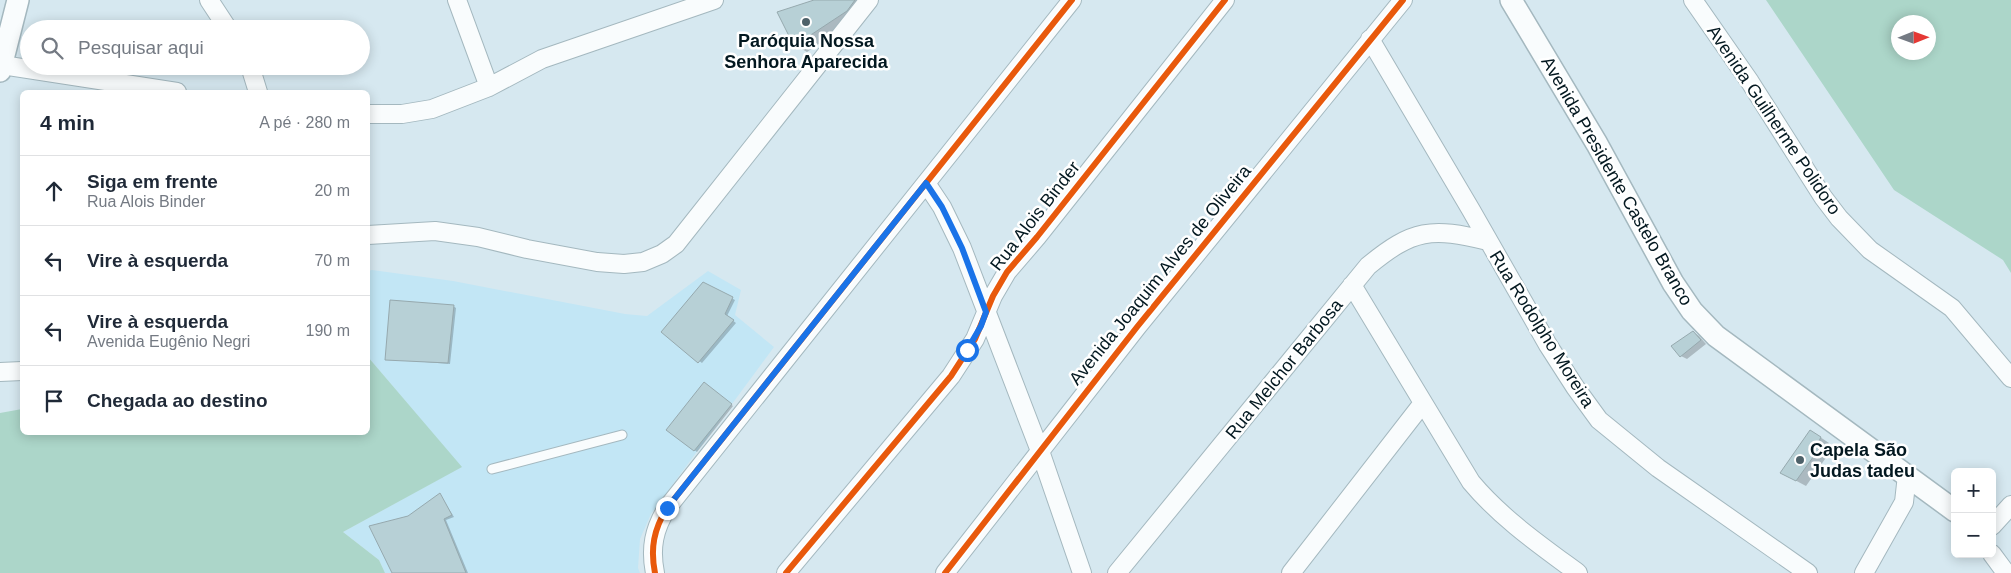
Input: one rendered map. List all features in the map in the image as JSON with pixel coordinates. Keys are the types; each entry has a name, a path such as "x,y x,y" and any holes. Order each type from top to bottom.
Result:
{"street":[{"path":"18,0 1,68 20,71"},
{"path":"209,0 222,20"},
{"path":"457,0 489,87"},
{"path":"370,114 402,114 432,109 489,87 542,59 714,0"},
{"path":"370,235 435,231 478,237 527,249 597,262 624,264 643,262 662,254 676,244 869,0"},
{"path":"655,573 652,559 653,540 658,522 667,508 1072,0"},
{"name":"Rua Alois Binder","path":"786,573 951,376 974,339 1007,272 1037,237 1225,0"},
{"name":"Avenida Joaquim Alves de Oliveira","path":"945,573 1143,320 1403,0"},
{"name":"Avenida Presidente Castelo Branco","path":"1512,0 1597,144 1673,283 1692,311 1716,336 1951,508"},
{"name":"Avenida Guilherme Polidoro","path":"1693,0 1750,82 1839,218 1870,250 1952,308 2011,378"},
{"name":"Rua Rodolpho Moreira","path":"1370,40 1559,362 1599,420 1658,468 1808,573"},
{"path":"52,75 162,90"},
{"path":"253,75 257,90"},
{"path":"926,183 942,207 962,248 1040,450 1082,573"},
{"name":"Rua Melchor Barbosa","path":"1117,573 1368,266 1389,249 1412,236 1455,233 1488,241"},
{"path":"1352,285 1471,482 1487,501 1509,521 1578,573"},
{"path":"0,372 20,371"},
{"path":"1291,573 1423,403"},
{"path":"1864,573 1904,502 1907,475"},
{"path":"1996,522 2011,505"},
{"path":"1995,558 2006,573"}],"lane":[{"path":"492,469 622,435"}],"shaded area":[{"path":"370,270 453,281 625,314 647,316 708,271 741,290 735,315 774,347 651,514 640,539 638,568 640,573 385,573 379,560 343,532 461,467 370,359"}],"green space":[{"path":"1766,0 2011,0 2011,273 2003,260 1894,190"},
{"path":"370,359 462,467 343,532 379,560 385,573 0,573 0,413 20,409 20,435 370,435"}],"building":[{"name":"Paróquia Nossa Senhora Aparecida","path":"814,0 855,0 847,11 794,46 777,12"},
{"path":"703,282 733,297 725,314 734,320 698,363 661,332"},
{"path":"390,300 454,305 448,363 385,360"},
{"path":"1693,331 1701,340 1680,357 1671,346"},
{"path":"704,382 732,404 694,451 666,430"},
{"name":"Capela São Judas tadeu","path":"1810,430 1821,437 1818,443 1821,446 1796,481 1780,473"},
{"path":"440,493 452,515 444,519 466,573 392,573 369,526 408,516"}],"cycle path":[{"path":"655,573 654,539 667,508 1072,0"},
{"path":"786,573 951,376 975,339 993,296 1007,272 1037,237 1225,0"},
{"path":"945,573 1137,327 1403,0"}],"place":[{"name":"Paróquia Nossa Senhora Aparecida","path":"806,22"},
{"name":"Capela São Judas tadeu","path":"1800,460"}],"route":[{"path":"667,508 926,183 942,207 962,248 986,312 981,326 967,350"}]}
